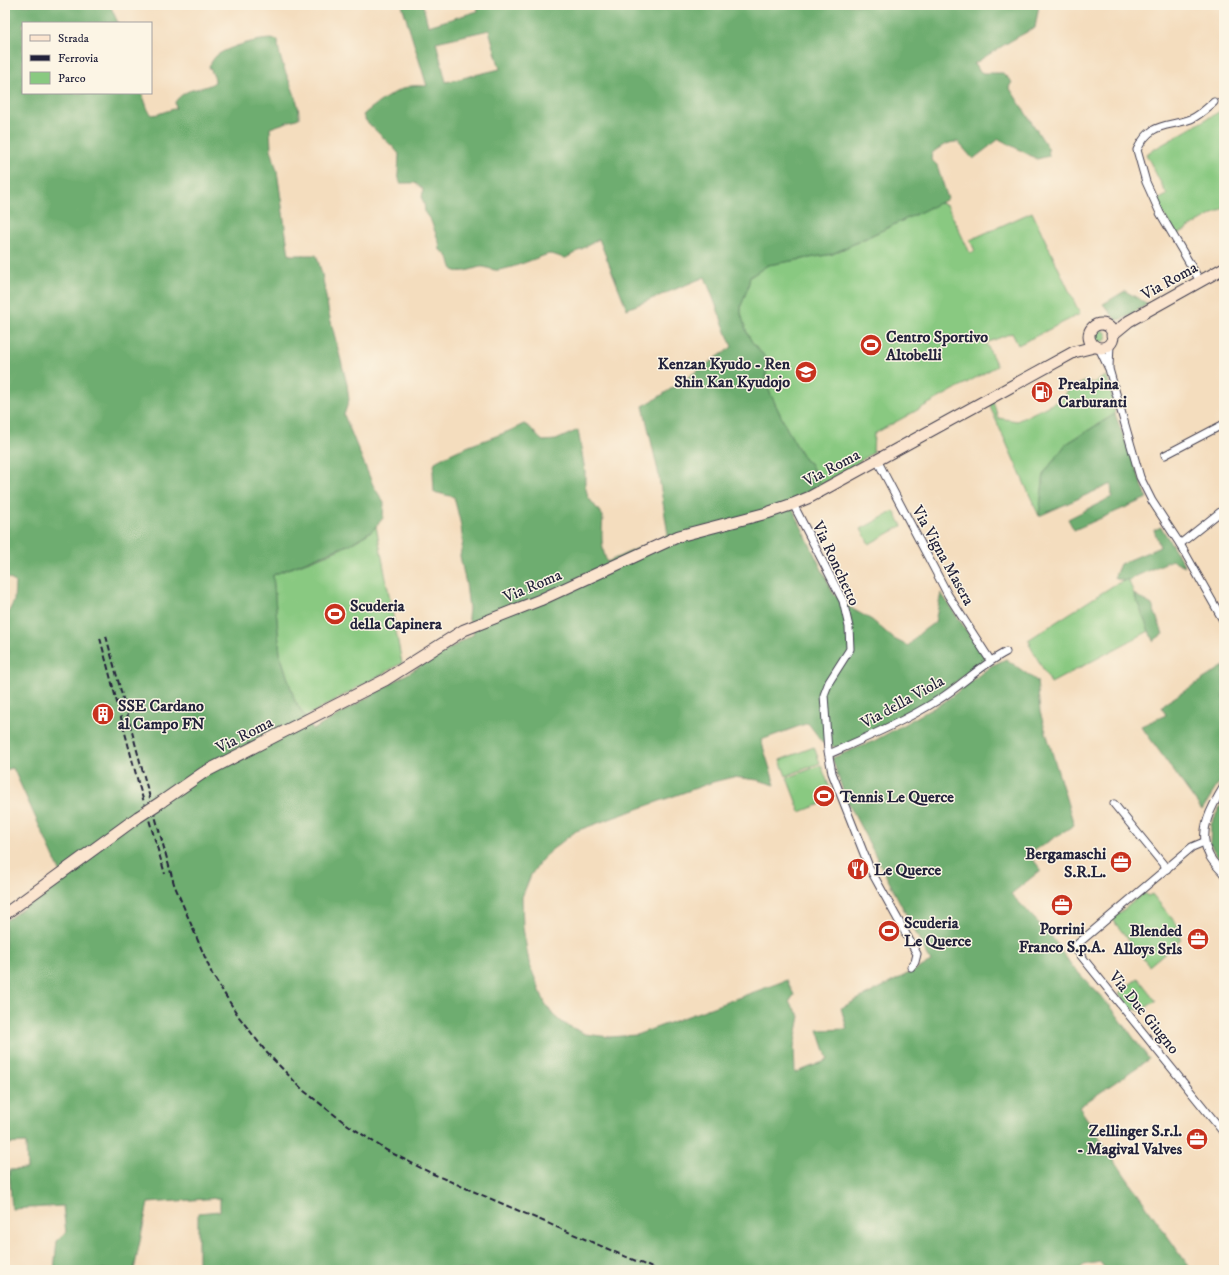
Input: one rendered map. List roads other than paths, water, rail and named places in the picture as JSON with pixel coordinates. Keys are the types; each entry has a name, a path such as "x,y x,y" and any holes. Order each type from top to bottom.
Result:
{"street":[{"path":"1200,281 1166,224 1153,198 1150,188 1146,182 1137,150 1141,140 1150,131 1164,125 1192,119 1214,102"},
{"name":"Via Roma","path":"5,914 203,773 385,680 464,630 540,600 679,536 767,513 793,504 820,492 1074,352 1097,347 1104,348 1110,335 1129,321 1224,268"},
{"name":"Via Roma","path":"1074,352 1094,326 1098,325 1110,335"},
{"path":"1089,333 1089,340 1097,347 1109,369 1140,477 1224,622"},
{"path":"1109,369 1110,335"},
{"path":"1165,455 1224,424"},
{"name":"Via Vigna Masera","path":"877,460 948,595 990,660"},
{"name":"Via Ronchetto","path":"793,504 843,601 849,627 850,649 829,682 824,694 832,773 870,869 917,954 915,962 910,967"},
{"path":"1180,544 1224,509"},
{"name":"Via della Viola","path":"829,754 880,732 939,700 990,660 1006,652"},
{"path":"1224,786 1210,811 1206,825 1204,842 1209,856 1224,874"},
{"path":"1114,804 1166,869"},
{"name":"Via Due Giugno","path":"1204,842 1192,847 1074,946 1224,1133"}],"railway":[{"path":"106,636 174,884 212,974 239,1017 267,1053 304,1091 345,1123 386,1150 433,1174 657,1270"},
{"path":"100,638 138,782 165,874"}],"place":[{"name":"Centro Sportivo Altobelli","path":"871,345"},
{"name":"Kenzan Kyudo - Ren Shin Kan Kyudojo","path":"806,372"},
{"name":"Prealpina Carburanti","path":"1042,392"},
{"name":"Scuderia della Capinera","path":"335,614"},
{"name":"SSE Cardano al Campo FN","path":"103,714"},
{"name":"Tennis Le Querce","path":"824,796"},
{"name":"Bergamaschi S.R.L.","path":"1121,862"},
{"name":"Le Querce","path":"858,869"},
{"name":"Porrini Franco S.p.A.","path":"1062,905"},
{"name":"Scuderia Le Querce","path":"889,931"},
{"name":"Blended Alloys Srls","path":"1198,939"},
{"name":"Zellinger S.r.l. - Magival Valves","path":"1197,1139"}]}
